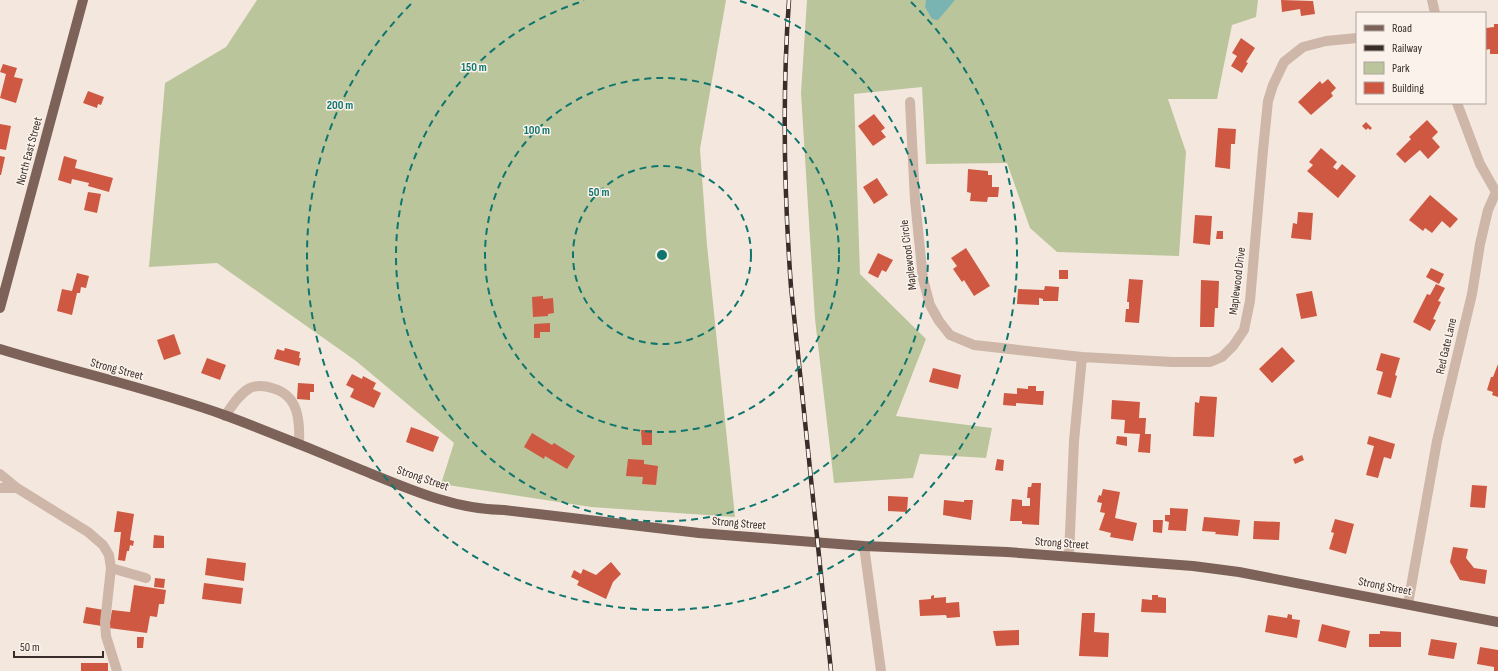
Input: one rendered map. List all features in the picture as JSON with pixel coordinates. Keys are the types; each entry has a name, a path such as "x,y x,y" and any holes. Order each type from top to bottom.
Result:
{"main road":[{"name":"North East Street","path":"0,307 83,0"},
{"name":"Strong Street","path":"0,350 163,395 225,416 431,496 486,510 504,510 699,533 864,546 1069,556 1193,566 1239,572 1498,622"}],"street":[{"path":"1432,0 1434,12"},
{"name":"Maplewood Drive","path":"1082,357 1172,362 1210,362 1222,357 1233,346 1244,330 1249,305 1262,150 1268,101 1272,84 1284,62 1303,47 1326,41 1356,38"},
{"name":"Maplewood Circle","path":"910,102 915,200 924,288 930,305 939,321 950,335 974,345 1082,357"},
{"name":"Red Gate Lane","path":"1408,604 1433,462 1472,294 1480,244 1488,210 1497,192 1480,164 1457,104"},
{"path":"1069,556 1074,441 1082,357"},
{"path":"225,416 240,396 252,387 266,386 276,389 286,394 296,407 299,417 299,444"},
{"path":"0,474 17,488 88,532 103,545 109,555 111,568 105,622 106,636 116,671"},
{"path":"0,488 17,488"},
{"path":"864,546 881,671"},
{"path":"111,568 146,578"}],"green space":[{"path":"257,0 726,0 700,149 707,245 735,517 591,507 441,484 454,443 356,361 217,263 149,267 165,83 226,47"},
{"path":"807,0 1258,0 1256,17 1232,25 1217,99 1168,99 1186,152 1179,256 1057,252 1030,228 1007,163 926,164 922,87 854,94 860,274 926,339 896,416 992,428 986,458 920,454 913,478 834,483 815,319 801,93"}],"water":[{"path":"926,0 955,0 938,20 932,19 925,7"}],"building":[{"path":"1281,0 1313,1 1315,14 1301,16 1300,9 1282,12"},
{"path":"1494,24 1498,24 1498,54 1490,54 1490,49 1486,50 1486,28 1494,27"},
{"path":"1241,38 1255,48 1246,62 1248,63 1242,73 1231,66 1237,56 1232,53"},
{"path":"3,64 17,68 14,77 23,79 16,103 0,98 6,74 0,72"},
{"path":"1328,79 1336,88 1331,93 1333,96 1311,115 1298,102 1320,81 1322,84"},
{"path":"88,91 104,97 101,105 98,104 97,108 83,103"},
{"path":"874,114 885,128 881,131 886,137 873,146 858,126"},
{"path":"1427,120 1438,132 1432,138 1440,147 1428,159 1420,150 1405,163 1396,154 1411,139 1409,137"},
{"path":"1366,122 1372,128 1370,130 1368,128 1366,130 1362,126"},
{"path":"0,124 11,126 6,150 0,149"},
{"path":"1218,128 1236,129 1235,144 1231,144 1230,169 1215,167"},
{"path":"1321,148 1337,162 1333,167 1337,170 1342,164 1356,176 1338,198 1307,171 1313,165 1309,162"},
{"path":"0,156 5,157 1,175 0,175"},
{"path":"64,156 77,160 75,168 113,178 109,192 88,186 89,183 72,179 71,184 58,180"},
{"path":"968,169 988,171 988,175 992,175 992,187 999,187 998,197 988,197 987,202 970,201 971,193 967,192"},
{"path":"877,178 888,195 874,204 863,187"},
{"path":"88,192 101,194 97,213 84,210"},
{"path":"1430,195 1458,219 1450,228 1442,221 1432,233 1425,228 1423,231 1409,220"},
{"path":"1298,212 1313,213 1311,240 1291,238 1293,223 1297,224"},
{"path":"1195,215 1212,216 1210,245 1193,243"},
{"path":"1217,231 1223,231 1223,239 1216,239"},
{"path":"966,248 990,286 974,296 964,280 962,282 953,269 957,266 951,258"},
{"path":"878,253 893,260 886,272 882,270 878,278 868,273"},
{"path":"1431,268 1444,274 1439,284 1426,277"},
{"path":"1059,270 1068,270 1068,279 1059,279"},
{"path":"77,273 89,276 86,288 81,287 80,293 77,293 72,315 57,311 62,289 72,291"},
{"path":"1129,279 1143,280 1139,323 1125,322 1126,309 1129,309 1129,302 1127,302"},
{"path":"1201,280 1219,281 1218,308 1215,308 1214,327 1200,327"},
{"path":"1436,284 1445,288 1438,301 1441,302 1433,319 1436,320 1430,331 1413,322 1427,294 1430,295"},
{"path":"1045,286 1059,287 1058,301 1043,301 1043,299 1039,298 1039,305 1017,304 1018,289 1044,290"},
{"path":"1312,291 1317,316 1301,319 1296,294"},
{"path":"543,296 543,299 553,298 554,313 548,314 548,316 533,317 532,297"},
{"path":"550,323 550,332 540,332 540,338 534,338 534,324"},
{"path":"174,334 181,354 164,360 157,340"},
{"path":"1282,347 1295,361 1272,383 1259,369"},
{"path":"285,348 300,352 299,358 301,358 299,366 274,359 277,349 284,351"},
{"path":"1381,353 1400,358 1391,398 1377,394 1383,372 1376,370"},
{"path":"207,358 226,365 220,380 201,373"},
{"path":"1498,364 1498,397 1492,395 1493,392 1487,390 1491,377 1493,377"},
{"path":"933,368 961,375 958,389 929,382"},
{"path":"352,374 362,379 363,376 376,383 373,389 381,393 374,408 350,397 354,389 346,385"},
{"path":"298,383 314,384 314,392 310,392 310,400 297,399"},
{"path":"1028,386 1036,386 1036,391 1044,391 1043,405 1016,403 1016,406 1003,405 1004,393 1017,394 1017,388 1028,389"},
{"path":"1200,396 1217,397 1214,437 1193,436 1195,402 1199,403"},
{"path":"1112,400 1140,402 1139,418 1146,418 1145,434 1151,434 1150,453 1138,452 1140,434 1124,433 1125,420 1111,419"},
{"path":"411,427 439,437 433,452 406,442"},
{"path":"641,430 652,430 652,445 642,445"},
{"path":"532,433 552,445 554,443 575,456 567,469 545,456 544,459 524,447"},
{"path":"1117,436 1127,437 1127,446 1116,444"},
{"path":"1369,436 1395,444 1391,459 1384,457 1378,478 1366,475 1374,446 1367,444"},
{"path":"1302,455 1304,460 1295,464 1293,459"},
{"path":"628,459 644,460 644,464 658,466 656,485 642,484 643,477 626,476"},
{"path":"997,459 1004,460 1003,471 995,470"},
{"path":"1032,483 1041,483 1039,525 1022,524 1022,521 1010,521 1012,499 1022,500 1022,506 1030,506 1030,498 1027,498 1028,487 1031,487"},
{"path":"1472,485 1487,486 1485,508 1470,507"},
{"path":"1103,489 1120,492 1115,518 1137,523 1133,541 1110,537 1111,533 1099,530 1105,513 1100,512 1102,503 1097,502"},
{"path":"888,496 908,497 907,512 888,511"},
{"path":"944,500 964,502 964,500 973,500 971,520 943,515"},
{"path":"1170,508 1188,509 1186,531 1168,530 1169,522 1165,521 1165,515 1170,515"},
{"path":"117,511 134,514 130,540 134,541 133,546 130,545 129,551 127,551 125,561 118,560 121,532 114,532"},
{"path":"1204,517 1240,520 1238,536 1202,531"},
{"path":"1335,519 1354,524 1346,554 1329,549 1334,533 1331,532"},
{"path":"1153,520 1163,520 1162,533 1153,532"},
{"path":"1254,521 1280,522 1279,540 1253,539"},
{"path":"154,535 164,536 164,548 153,548"},
{"path":"1453,547 1468,549 1466,558 1474,568 1487,570 1485,584 1460,580 1450,562"},
{"path":"207,558 246,563 244,581 205,575"},
{"path":"611,562 621,574 613,582 606,599 577,585 579,581 571,577 574,570 581,574 583,569 596,575"},
{"path":"155,578 165,579 164,588 154,587"},
{"path":"204,583 243,588 241,604 202,599"},
{"path":"134,585 166,590 164,604 159,604 157,617 150,616 147,633 109,628 112,610 130,612"},
{"path":"934,595 934,598 946,597 946,603 959,602 960,617 947,618 946,615 920,616 919,600 931,599 931,596"},
{"path":"1152,595 1158,595 1158,597 1166,598 1166,613 1141,612 1142,599 1152,600"},
{"path":"86,607 104,610 102,626 83,623"},
{"path":"1082,613 1095,613 1094,632 1109,633 1108,657 1079,656"},
{"path":"1288,614 1292,615 1292,619 1300,620 1297,638 1265,632 1268,615 1287,618"},
{"path":"1322,624 1350,631 1346,648 1318,641"},
{"path":"1019,630 1019,645 996,646 993,631"},
{"path":"1380,631 1401,632 1401,647 1369,647 1369,634 1380,634"},
{"path":"137,637 144,637 143,648 137,648"},
{"path":"1431,639 1457,643 1454,659 1428,655"},
{"path":"1480,647 1498,650 1498,671 1494,671 1494,667 1477,664"},
{"path":"81,663 108,663 108,671 81,671"}],"railway":[{"path":"789,0 785,72 785,179 791,287 831,671"}]}
